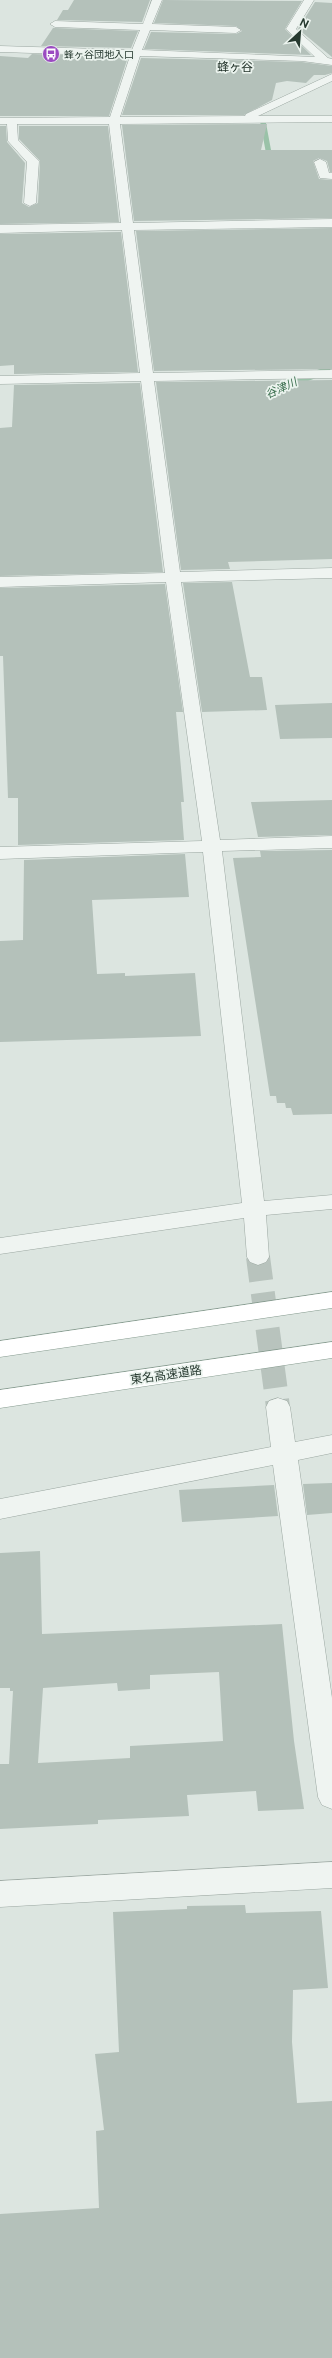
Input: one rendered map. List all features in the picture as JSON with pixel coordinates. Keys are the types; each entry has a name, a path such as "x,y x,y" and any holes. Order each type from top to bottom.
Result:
{"highway":[{"path":"0,1349 332,1300"},
{"name":"東名高速道路","path":"0,1399 332,1350"}],"street":[{"path":"157,0 136,53 114,120 126,226 173,578 212,846 254,1209 258,1257"},
{"path":"309,0 291,29 327,58"},
{"path":"55,24 236,30"},
{"path":"0,49 327,58"},
{"path":"244,119 332,77"},
{"path":"0,121 12,123 114,120 332,119"},
{"path":"12,123 12,141 33,161 30,203"},
{"path":"320,162 324,176 332,176"},
{"path":"0,230 126,226 332,223"},
{"path":"0,380 332,374"},
{"path":"0,582 332,573"},
{"path":"0,853 332,842"},
{"path":"0,1246 254,1209 332,1202"},
{"path":"278,1407 332,1797"},
{"path":"0,1509 332,1444"},
{"path":"0,1894 332,1875"}],"building":[{"path":"74,0 150,0 142,22 57,20 63,10 68,10"},
{"path":"163,0 302,1 285,29 311,55 144,49 151,32 236,34 242,31 236,26 154,23"},
{"path":"315,2 332,3 332,57 298,29"},
{"path":"53,28 138,31 131,48 41,46"},
{"path":"32,54 128,57 109,116 0,116 0,56 28,58"},
{"path":"141,58 302,62 332,66 332,73 325,75 314,75 306,83 287,81 276,83 272,100 244,115 122,115"},
{"path":"267,124 261,150 332,150 332,172 330,172 327,161 319,158 313,161 319,179 332,180 332,218 134,221 122,125"},
{"path":"0,126 6,126 7,142 25,163 22,203 29,207 38,203 40,161 19,139 19,126 108,126 119,222 0,224"},
{"path":"332,228 332,369 154,371 136,231"},
{"path":"121,232 138,372 14,374 14,365 0,366 0,234"},
{"path":"332,380 332,559 228,562 230,569 181,570 156,382"},
{"path":"140,383 163,572 0,576 0,428 12,427 14,385"},
{"path":"232,582 250,677 262,677 267,710 202,712 183,583"},
{"path":"165,584 183,712 176,712 184,802 181,802 184,840 18,845 18,798 8,798 3,656 0,656 0,588"},
{"path":"332,703 332,738 280,739 275,705"},
{"path":"332,800 332,835 258,837 251,802"},
{"path":"332,850 332,1114 293,1115 291,1108 286,1108 285,1103 277,1103 276,1096 270,1096 233,858 261,857 260,851"},
{"path":"185,854 189,897 92,900 97,974 125,973 125,976 195,973 201,1036 0,1042 0,941 23,940 24,860"},
{"path":"332,1483 332,1513 307,1515 303,1484"},
{"path":"274,1485 278,1516 182,1522 179,1490"},
{"path":"40,1551 42,1634 282,1624 294,1741 304,1809 258,1811 256,1791 187,1795 189,1816 98,1820 98,1824 0,1829 0,1764 9,1764 13,1691 10,1691 10,1688 0,1688 0,1553","holes":["219,1672 223,1741 130,1746 130,1758 38,1763 43,1688 117,1683 118,1691 150,1689 150,1675"]},
{"path":"245,1905 246,1913 321,1911 328,1988 293,1990 292,2042 297,2103 332,2101 332,2358 0,2358 0,2214 99,2208 96,2131 104,2130 95,2054 119,2052 113,1912 187,1909 187,1906"}],"waterway":[{"name":"谷津川","path":"263,122 271,165"},
{"name":"谷津川","path":"283,387 327,370 322,355"}],"tunnel":[{"path":"258,1257 278,1407"}],"place":[{"name":"蜂ヶ谷団地入口","path":"51,54"}],"district":[{"name":"蜂ヶ谷","path":"235,67"}]}
